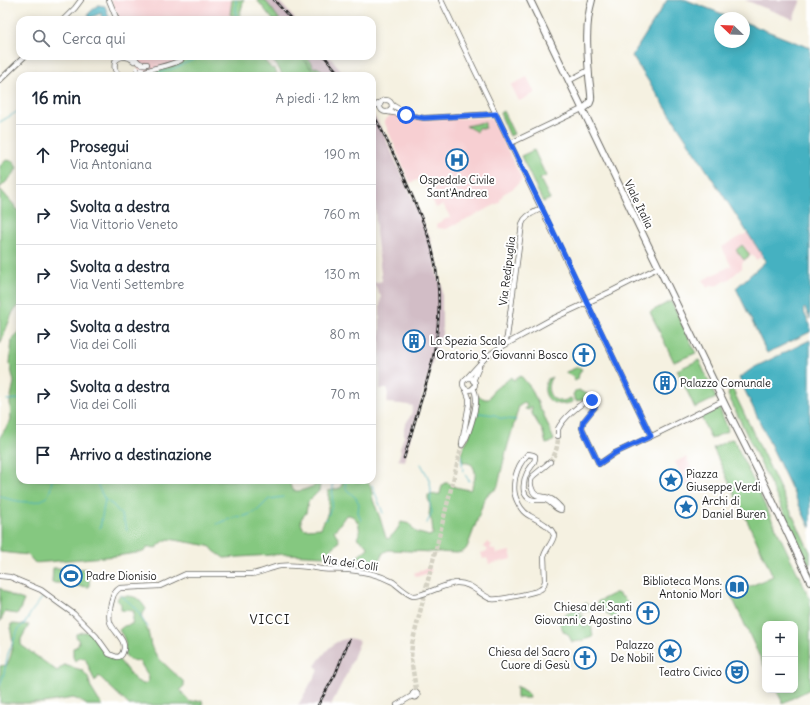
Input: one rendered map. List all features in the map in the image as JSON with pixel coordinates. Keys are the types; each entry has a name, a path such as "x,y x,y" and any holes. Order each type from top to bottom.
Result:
{"main road":[{"name":"Viale Italia","path":"530,0 810,581"},
{"path":"582,109 591,100 588,55 588,20 592,0"}],"street":[{"path":"67,16 81,0"},
{"path":"110,0 116,16"},
{"path":"441,0 654,435"},
{"path":"0,80 21,60"},
{"path":"117,72 114,66 118,60"},
{"path":"134,60 141,70"},
{"path":"136,60 147,64 141,70"},
{"path":"141,70 170,65 181,60"},
{"path":"152,69 157,66 158,63"},
{"path":"572,79 589,70"},
{"path":"376,105 384,100 388,101 392,105 412,116"},
{"path":"380,108 381,102"},
{"path":"388,112 392,105"},
{"path":"376,108 380,108 384,112 424,118 496,114"},
{"path":"511,144 582,109"},
{"name":"Via Redipuglia","path":"501,347 507,339 509,329 523,220 542,208"},
{"path":"480,363 473,380 476,400 474,410 467,437 462,445 469,404 469,398 464,388 463,381 480,363 490,354 519,336 659,267"},
{"path":"509,329 512,335 519,336"},
{"path":"466,379 470,378 473,380"},
{"path":"466,390 473,388"},
{"path":"558,436 558,430 566,418 581,404 592,400 595,403 595,407 583,422 582,428 599,464 615,453 723,401"},
{"name":"Via dei Colli","path":"0,576 10,577 41,590 74,614 96,636 109,654 117,658 122,654 124,646 123,641 115,631 110,621 109,610 116,590 120,588 160,586 186,574 250,574 260,573 280,566 314,567 375,574 381,576 402,588 410,595 414,596 457,583 468,585 491,599 498,600 537,591 544,585 544,556 553,540 554,535 542,522 524,512 516,500 514,490 516,475 520,465 528,454 534,455 535,461 524,478 526,496 533,500 548,501 557,509 561,510 561,508 552,499 534,494 531,484 533,476 550,462"},
{"path":"398,704 414,692"}],"shaded area":[{"path":"111,0 236,0 232,16 117,16"},
{"path":"259,0 278,0 292,16 273,16"},
{"path":"745,0 801,0 793,19"},
{"path":"135,60 186,60 150,72 140,72"},
{"path":"305,60 332,60 343,72 319,71 314,72"},
{"path":"527,77 535,93 519,101 511,85"},
{"name":"Ospedale Civile Sant'Andrea","path":"392,114 424,119 490,118 494,122 522,179 514,188 503,194 499,203 446,229 437,228 436,224 450,217 443,204 436,208 422,178 410,183 384,121"},
{"path":"376,119 423,221 427,233 429,234 438,278 442,286 442,334 418,410 405,461 398,460 404,437 404,427 411,415 413,406 387,403 388,389 380,389 381,297 376,287 376,282 382,281 376,233"},
{"path":"747,233 763,256 756,260 752,255 742,263 742,268 729,279 718,285 707,288 703,280 731,266 722,247"},
{"path":"686,457 699,485 688,490 675,462"},
{"path":"487,542 492,545 490,548 495,550 496,554 510,551 512,559 489,564 487,558 483,559 481,553 488,551 484,547"},
{"path":"430,567 431,572 416,577 414,573"},
{"path":"350,638 360,641 348,673 331,705 298,705 319,669 315,666 319,660 335,643"}],"green space":[{"path":"232,0 244,0 239,16 230,15"},
{"path":"257,0 265,0 277,16 270,16"},
{"path":"184,60 264,60 272,69 274,68 276,72 149,72"},
{"path":"272,60 304,60 313,72 281,72"},
{"path":"304,60 309,60 314,68 319,68 324,72 314,72"},
{"path":"503,111 514,134 510,136 500,113"},
{"path":"484,122 485,128 478,128 477,132 466,126"},
{"path":"534,150 546,176 540,179 550,199 543,202 521,156"},
{"path":"6,160 13,161 16,170 13,175 0,188 0,166"},
{"path":"0,189 16,208 16,309 13,312 0,344"},
{"path":"742,245 750,255 744,260 736,250"},
{"path":"671,301 696,353 674,362 650,312"},
{"path":"16,334 16,484 291,484 293,489 300,491 319,484 319,491 308,502 306,513 301,519 303,528 306,529 321,528 328,512 328,491 340,488 342,484 369,484 386,538 388,539 392,536 401,522 410,524 416,532 429,536 433,534 432,522 429,515 430,503 428,495 440,494 444,483 470,490 473,484 475,473 471,464 463,462 462,449 468,439 474,423 478,396 489,399 493,391 511,377 513,380 521,376 531,388 554,440 546,444 543,432 531,412 531,406 529,410 525,409 527,405 524,403 519,406 498,486 487,495 484,500 467,547 464,551 459,553 388,550 383,553 378,563 368,562 368,558 356,558 368,548 367,545 357,538 359,534 359,527 356,519 350,515 346,515 334,530 339,540 338,543 324,556 287,554 224,558 211,547 169,539 164,541 156,548 148,547 143,552 116,556 35,563 28,555 0,552 0,437 11,420 10,402 14,382 10,364 12,339"},
{"path":"699,360 716,398 695,408 677,370"},
{"path":"578,367 582,369 578,379 575,381 573,377 566,372"},
{"path":"552,377 548,389 551,396 554,399 562,401 571,398 573,402 559,404 548,398 545,387 548,379"},
{"path":"731,386 810,552 810,564 808,563 728,395"},
{"path":"580,390 592,396 592,398 576,401 573,395 575,391"},
{"path":"719,407 728,431 711,439 701,417"},
{"path":"731,439 734,440 810,599 810,689 783,703 778,693 798,693 798,621 762,621 762,662 731,595 773,576 713,448"},
{"name":"Padre Dionisio","path":"53,568 90,569 89,587 68,585 67,583 52,583"},
{"path":"0,588 12,596 24,600 19,612 16,614 5,612 0,622"},
{"path":"615,593 624,598 631,606 612,618 599,606 597,602"},
{"path":"119,596 135,597 143,604 146,609 141,617 148,631 151,646 158,658 184,682 184,686 180,690 190,702 202,700 203,705 129,705 99,676 95,682 85,658 80,658 75,661 73,657 73,648 76,647 79,642 76,634 89,632 106,654 119,660 135,680 145,684 149,680 148,675 139,661 129,660 124,653 125,641 119,630 124,626 132,624 134,611 121,610 121,604 117,600"},
{"path":"587,603 591,610 579,612 581,616 583,615 585,622 584,628 591,624 593,637 572,642 568,634 564,632 558,620 582,604"},
{"path":"11,624 29,625 21,639 21,645 57,671 64,665 82,670 88,677 91,688 103,705 87,705 73,698 43,703 0,703 0,666 7,665 11,655 13,640"},
{"path":"517,686 529,694 529,698 517,698"}],"water":[{"path":"667,0 686,0 717,12 714,12 714,48 750,48 750,24 810,48 810,319 805,308 803,310 810,325 810,332 767,353 736,288 766,261 632,56"},
{"path":"98,5 105,6 109,16 101,16 101,13 94,16 89,16 88,14"},
{"path":"810,340 810,528 739,378 753,368"}],"waterway":[{"path":"236,0 236,16"},
{"path":"161,72 193,60"},
{"path":"0,122 16,112"},
{"path":"7,400 16,399"},
{"path":"477,413 495,415 499,418 516,420"},
{"path":"461,455 463,471 469,481"},
{"path":"421,464 430,482 431,491 430,505 432,512 427,523"},
{"path":"0,496 11,500 25,502 39,501 48,495 51,484"},
{"path":"97,484 105,500 113,505 122,516 127,530"},
{"path":"326,520 332,506 333,484"},
{"path":"345,484 346,489 356,498 359,504 358,512 361,521"},
{"path":"372,485 383,513"},
{"path":"217,524 235,517 253,513 269,499 283,497"},
{"path":"100,528 105,500"},
{"path":"120,595 135,608 148,627"},
{"path":"0,686 8,654 19,628 25,623 42,598"}],"tunnel":[{"path":"550,462 554,456 558,443 558,436"},
{"path":"416,689 411,659 412,644 462,445"}],"railway":[{"path":"274,0 288,16"},
{"path":"327,60 338,72"},
{"path":"376,119 385,136 425,227 431,245 438,283 439,309 434,353 429,375 404,458"},
{"path":"318,705 335,675 349,640"}],"place":[{"name":"Ospedale Civile Sant'Andrea","path":"457,160"},
{"name":"La Spezia Scalo","path":"414,341"},
{"name":"Oratorio S. Giovanni Bosco","path":"584,355"},
{"name":"Palazzo Comunale","path":"665,383"},
{"name":"Piazza Giuseppe Verdi","path":"671,480"},
{"name":"Archi di Daniel Buren","path":"686,507"},
{"name":"Padre Dionisio","path":"71,576"},
{"name":"Biblioteca Mons. Antonio Mori","path":"737,587"},
{"name":"Chiesa dei Santi Giovanni e Agostino","path":"648,613"},
{"name":"Palazzo De Nobili","path":"670,651"},
{"name":"Chiesa del Sacro Cuore di Gesù","path":"585,658"},
{"name":"Teatro Civico","path":"737,672"}],"district":[{"name":"VICCI","path":"270,619"}],"route":[{"path":"406,115 424,118 496,114 651,436 615,453 599,464 582,428 583,422 595,407 596,404 592,400"}]}
